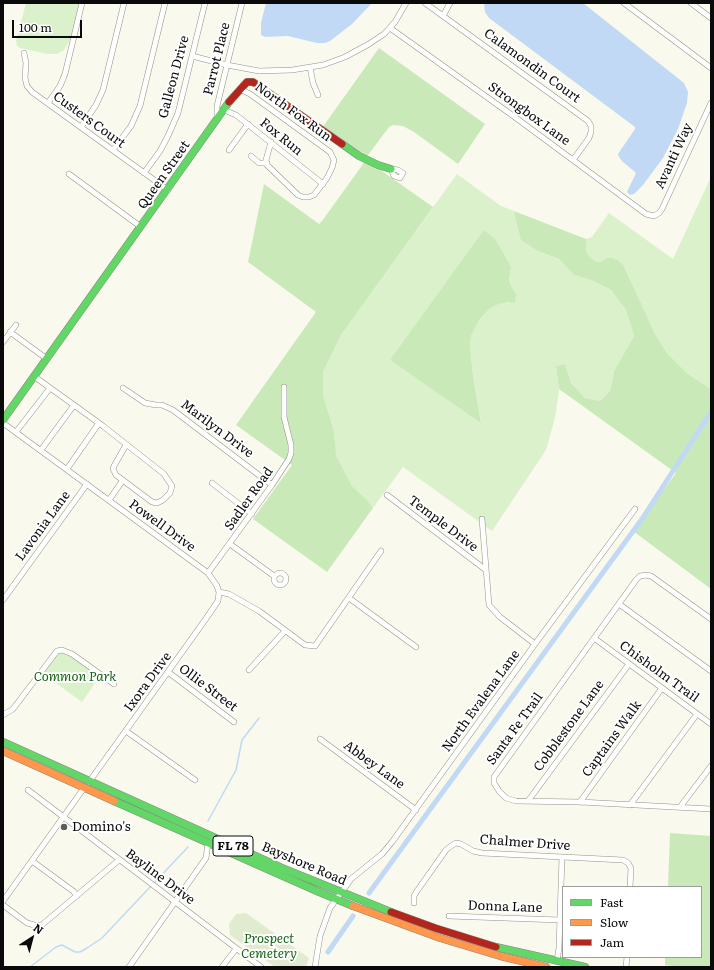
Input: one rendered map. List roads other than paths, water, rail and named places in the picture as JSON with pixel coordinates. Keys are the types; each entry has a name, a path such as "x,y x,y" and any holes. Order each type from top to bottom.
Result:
{"main road":[{"name":"Queen Street","path":"3,421 224,110 238,91 248,82 253,82 359,156 391,169"},
{"name":"Bayshore Road","path":"3,742 86,785 208,843 340,896 497,947 585,967"},
{"path":"3,751 86,785"},
{"name":"Bayshore Road","path":"86,785 179,822 282,868 395,922 434,936 500,956 546,967"}],"street":[{"path":"48,104 60,86 65,74 82,3"},
{"path":"81,127 96,105 103,90 124,3"},
{"path":"113,150 130,126 140,106 165,3"},
{"name":"Galleon Drive","path":"144,173 160,151 174,124 205,3"},
{"name":"Parrot Place","path":"217,120 217,106 242,3"},
{"path":"192,56 254,70 292,70 323,65 345,57 369,44 390,28 406,3"},
{"name":"Calamondin Court","path":"425,3 588,121 591,126 589,138 573,160"},
{"path":"443,16 450,3"},
{"path":"624,3 711,68"},
{"path":"691,3 711,18"},
{"name":"Strongbox Lane","path":"390,28 646,214 654,216"},
{"name":"Custers Court","path":"24,53 26,63 25,78 27,86 32,92 168,190"},
{"path":"310,67 313,83 318,95"},
{"name":"North Fox Run","path":"238,91 246,91 330,152 333,156 334,163 323,184"},
{"name":"Avanti Way","path":"654,216 662,209 711,103"},
{"name":"Fox Run","path":"224,110 232,112 323,184"},
{"path":"229,150 248,124"},
{"path":"271,142 266,160 267,163 272,171 298,195 303,197 314,195 323,184"},
{"path":"251,156 260,163 267,163"},
{"path":"69,174 141,227"},
{"path":"3,342 16,325"},
{"path":"10,332 47,359"},
{"path":"35,377 99,423 164,474 171,484 172,490 163,500 155,503 116,474 113,469 126,445"},
{"name":"Sadler Road","path":"208,573 252,514 292,453 284,417 284,387"},
{"path":"16,432 50,388"},
{"name":"Marilyn Drive","path":"123,388 145,403 168,407 173,410 272,485"},
{"path":"41,450 74,405"},
{"name":"Powell Drive","path":"3,421 208,573 217,586 219,592"},
{"path":"67,469 99,423"},
{"path":"109,500 123,480"},
{"path":"212,483 252,514"},
{"name":"Lavonia Lane","path":"3,600 87,484"},
{"name":"Temple Drive","path":"387,495 486,570"},
{"name":"North Evalena Lane","path":"315,967 320,936 330,908 351,879 359,871 382,854 416,810 535,644 635,509"},
{"path":"482,519 489,605 500,617 535,644"},
{"path":"230,544 274,576"},
{"path":"219,592 229,594 250,606 305,645 315,646 381,551"},
{"name":"Santa Fe Trail","path":"711,619 661,582 651,576 640,576 494,778 496,788 506,798 516,801 580,802 711,809"},
{"name":"Ixora Drive","path":"3,901 214,607 218,601 219,592"},
{"path":"349,598 416,647"},
{"path":"619,604 711,671"},
{"path":"249,670 285,631"},
{"name":"Chisholm Trail","path":"594,638 711,724"},
{"path":"3,715 13,709 57,651 62,650 72,654 114,684"},
{"name":"Cobblestone Lane","path":"528,801 628,664"},
{"name":"Ollie Street","path":"168,672 234,722"},
{"name":"Captains Walk","path":"580,802 662,688"},
{"path":"630,805 696,714"},
{"path":"126,731 194,780"},
{"name":"Abbey Lane","path":"320,739 416,810"},
{"path":"680,807 711,766"},
{"name":"Bayline Drive","path":"28,790 261,967"},
{"path":"129,967 206,858 208,843"},
{"name":"Chalmer Drive","path":"414,904 414,896 417,891 446,850 456,843 461,844 473,851 482,853 623,860 628,863 631,868 630,886"},
{"path":"557,961 562,857"},
{"path":"3,905 27,923 38,926 43,924 119,860"},
{"path":"32,861 77,896"},
{"name":"Donna Lane","path":"449,916 560,920"},
{"path":"222,967 236,948"}],"water":[{"path":"266,3 372,3 352,24 330,41 325,43 317,43 288,36 265,37 261,35 261,23"},
{"path":"484,3 583,3 684,83 688,92 687,103 678,129 663,158 643,185 634,194 630,195 627,192 636,173 622,161 618,154 635,127 489,18 485,12"}],"waterway":[{"path":"369,893 642,519 711,412"},
{"path":"208,821 236,770 242,740 259,718"},
{"path":"154,883 188,847"},
{"path":"30,967 56,947 62,945 75,952 80,952 102,938 151,886"},
{"path":"328,952 353,916"}],"place":[{"name":"Domino's","path":"64,827"}],"park label":[{"name":"Common Park","path":"75,677"},
{"name":"Prospect Cemetery","path":"269,946"}]}
